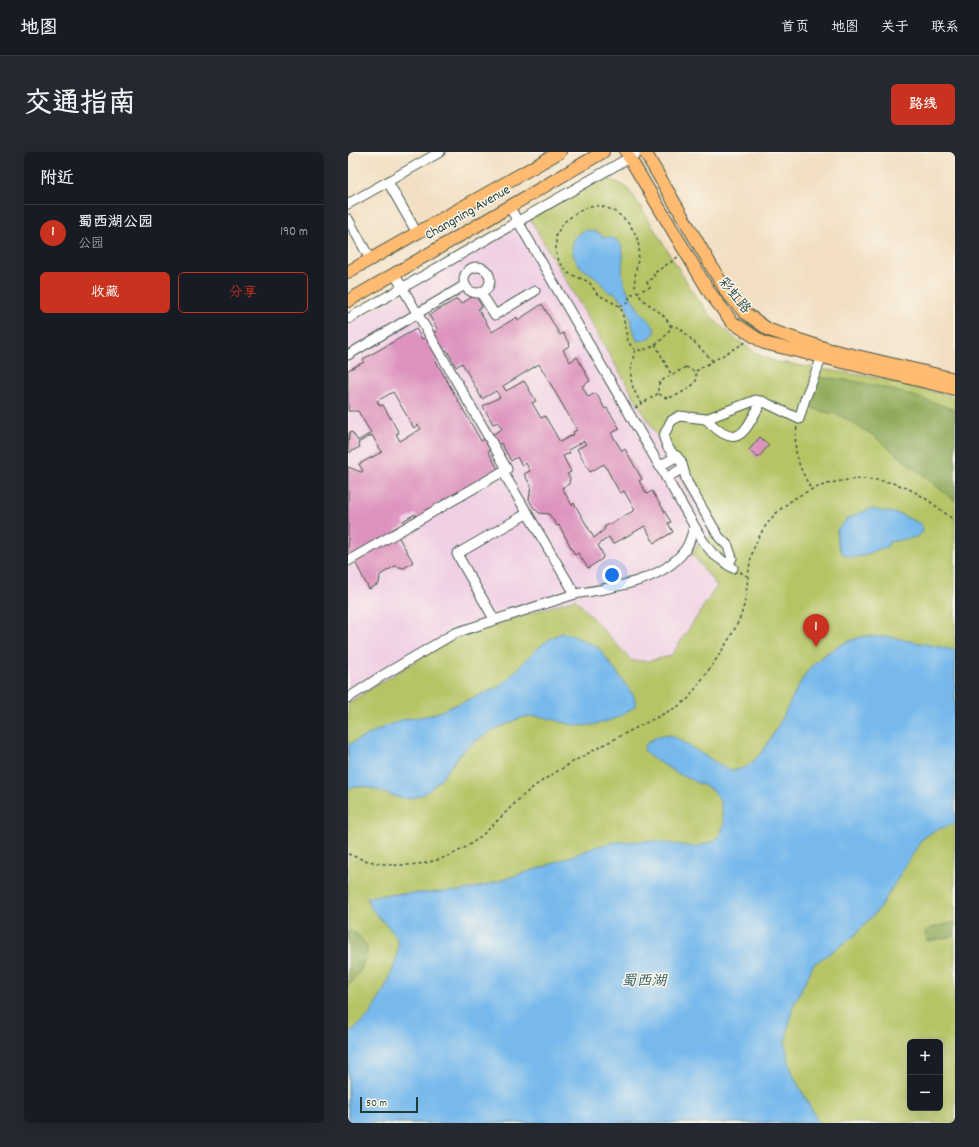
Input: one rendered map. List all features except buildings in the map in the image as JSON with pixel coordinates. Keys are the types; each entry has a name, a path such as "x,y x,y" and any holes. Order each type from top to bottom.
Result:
{"main road":[{"name":"Changning Avenue","path":"348,272 560,152"},
{"name":"Changning Avenue","path":"348,301 603,152"},
{"name":"彩虹路","path":"645,152 726,291 744,312 763,326 769,330 827,349 955,379"},
{"name":"彩虹路","path":"632,154 685,252 710,293 732,322 764,343 955,388"}],"street":[{"path":"348,204 440,152"},
{"path":"348,319 518,222 632,154"},
{"path":"388,182 417,233"},
{"path":"509,206 694,527 713,554 730,567 732,558 731,551 719,537 687,482 683,468 677,456 670,450 664,438 666,428 671,421 682,415 706,419 752,400 762,401 799,419 805,399 822,357"},
{"path":"348,218 370,259"},
{"path":"478,267 483,268 489,275 490,279 488,288 481,293 472,292 465,285 465,278 469,270 478,267"},
{"path":"348,561 507,469 394,273"},
{"path":"348,355 465,285"},
{"path":"481,293 494,315 535,292"},
{"path":"706,419 716,430 726,436 738,436 746,428 762,401"},
{"path":"660,466 677,456"},
{"path":"666,478 683,468"},
{"path":"503,472 575,594"},
{"path":"494,619 457,554 528,513"},
{"path":"348,698 380,677 455,633 494,619 575,594 634,582 659,571 681,554 686,548 694,527"}],"path":[{"path":"590,206 600,206 618,214 628,223 636,237 639,248 635,278 638,293 646,302 664,315 671,327 666,337 645,350 635,350 628,342 622,311 619,306 598,294 589,282 568,273 559,262 555,243 556,235 564,222 576,213 590,206"},
{"path":"619,306 624,303 628,303 630,296 650,287 647,282 655,277 653,274 685,252"},
{"path":"670,325 680,328 713,361"},
{"path":"695,372 755,337"},
{"path":"655,344 671,374"},
{"path":"635,350 630,369 630,378 635,394 642,404"},
{"path":"686,367 691,368 695,372 697,378 696,383 669,398 663,397 659,393 659,383 671,374 686,367"},
{"path":"628,412 659,393"},
{"path":"799,419 794,441 795,451 799,465 811,489"},
{"path":"348,854 364,860 404,866 428,863 451,856 482,836 517,801 538,784 600,746 676,707 688,699 734,630 741,615 746,595 747,576 756,541 765,527 782,508 811,489 832,482 855,479 891,483 912,491 955,521"}],"shaded area":[{"path":"530,219 714,534 690,551 717,586 671,656 649,661 632,661 575,599 453,638 348,703 348,324"}],"green space":[{"path":"607,178 625,186 635,198 694,294 714,320 737,340 763,357 777,362 873,377 955,397 955,1123 348,1123 348,703 453,638 575,599 632,661 649,661 671,656 717,586 690,551 714,533 530,219"},
{"path":"819,378 870,384 955,410 955,501 874,436 841,416 814,409 809,404"},
{"path":"955,922 955,936 927,941 925,933 928,929"},
{"path":"348,930 357,934 367,947 367,953 361,968 348,986"}],"water":[{"path":"587,230 600,233 603,237 612,238 618,241 621,246 623,252 622,273 624,283 639,310 654,328 654,334 645,340 637,341 625,302 614,292 610,293 596,278 577,262 574,257 572,246 576,236"},
{"path":"870,509 899,514 921,524 923,532 916,537 889,542 887,547 857,557 846,556 842,553 838,545 837,530 848,518"},
{"path":"562,633 569,634 598,647 634,696 636,705 634,707 606,722 582,726 535,716 521,718 490,732 469,746 463,751 436,784 423,794 416,797 399,797 365,787 348,789 348,745 388,725 405,719 431,715 497,688 535,651 552,638"},
{"name":"蜀西湖","path":"864,636 890,637 955,650 955,823 932,832 922,839 879,909 853,937 814,964 793,1006 785,1042 788,1059 794,1077 819,1123 348,1123 348,1033 367,1018 379,1000 394,967 398,947 397,939 394,934 375,913 368,902 368,898 373,896 398,894 461,891 483,886 546,866 598,846 616,842 653,841 695,847 714,841 721,833 724,824 720,801 713,790 679,774 649,756 644,751 645,745 656,737 671,735 730,770 746,767 757,758 767,744 810,668 821,657 835,648"}],"place":[{"name":"蜀西湖公园","path":"816,647"}]}
